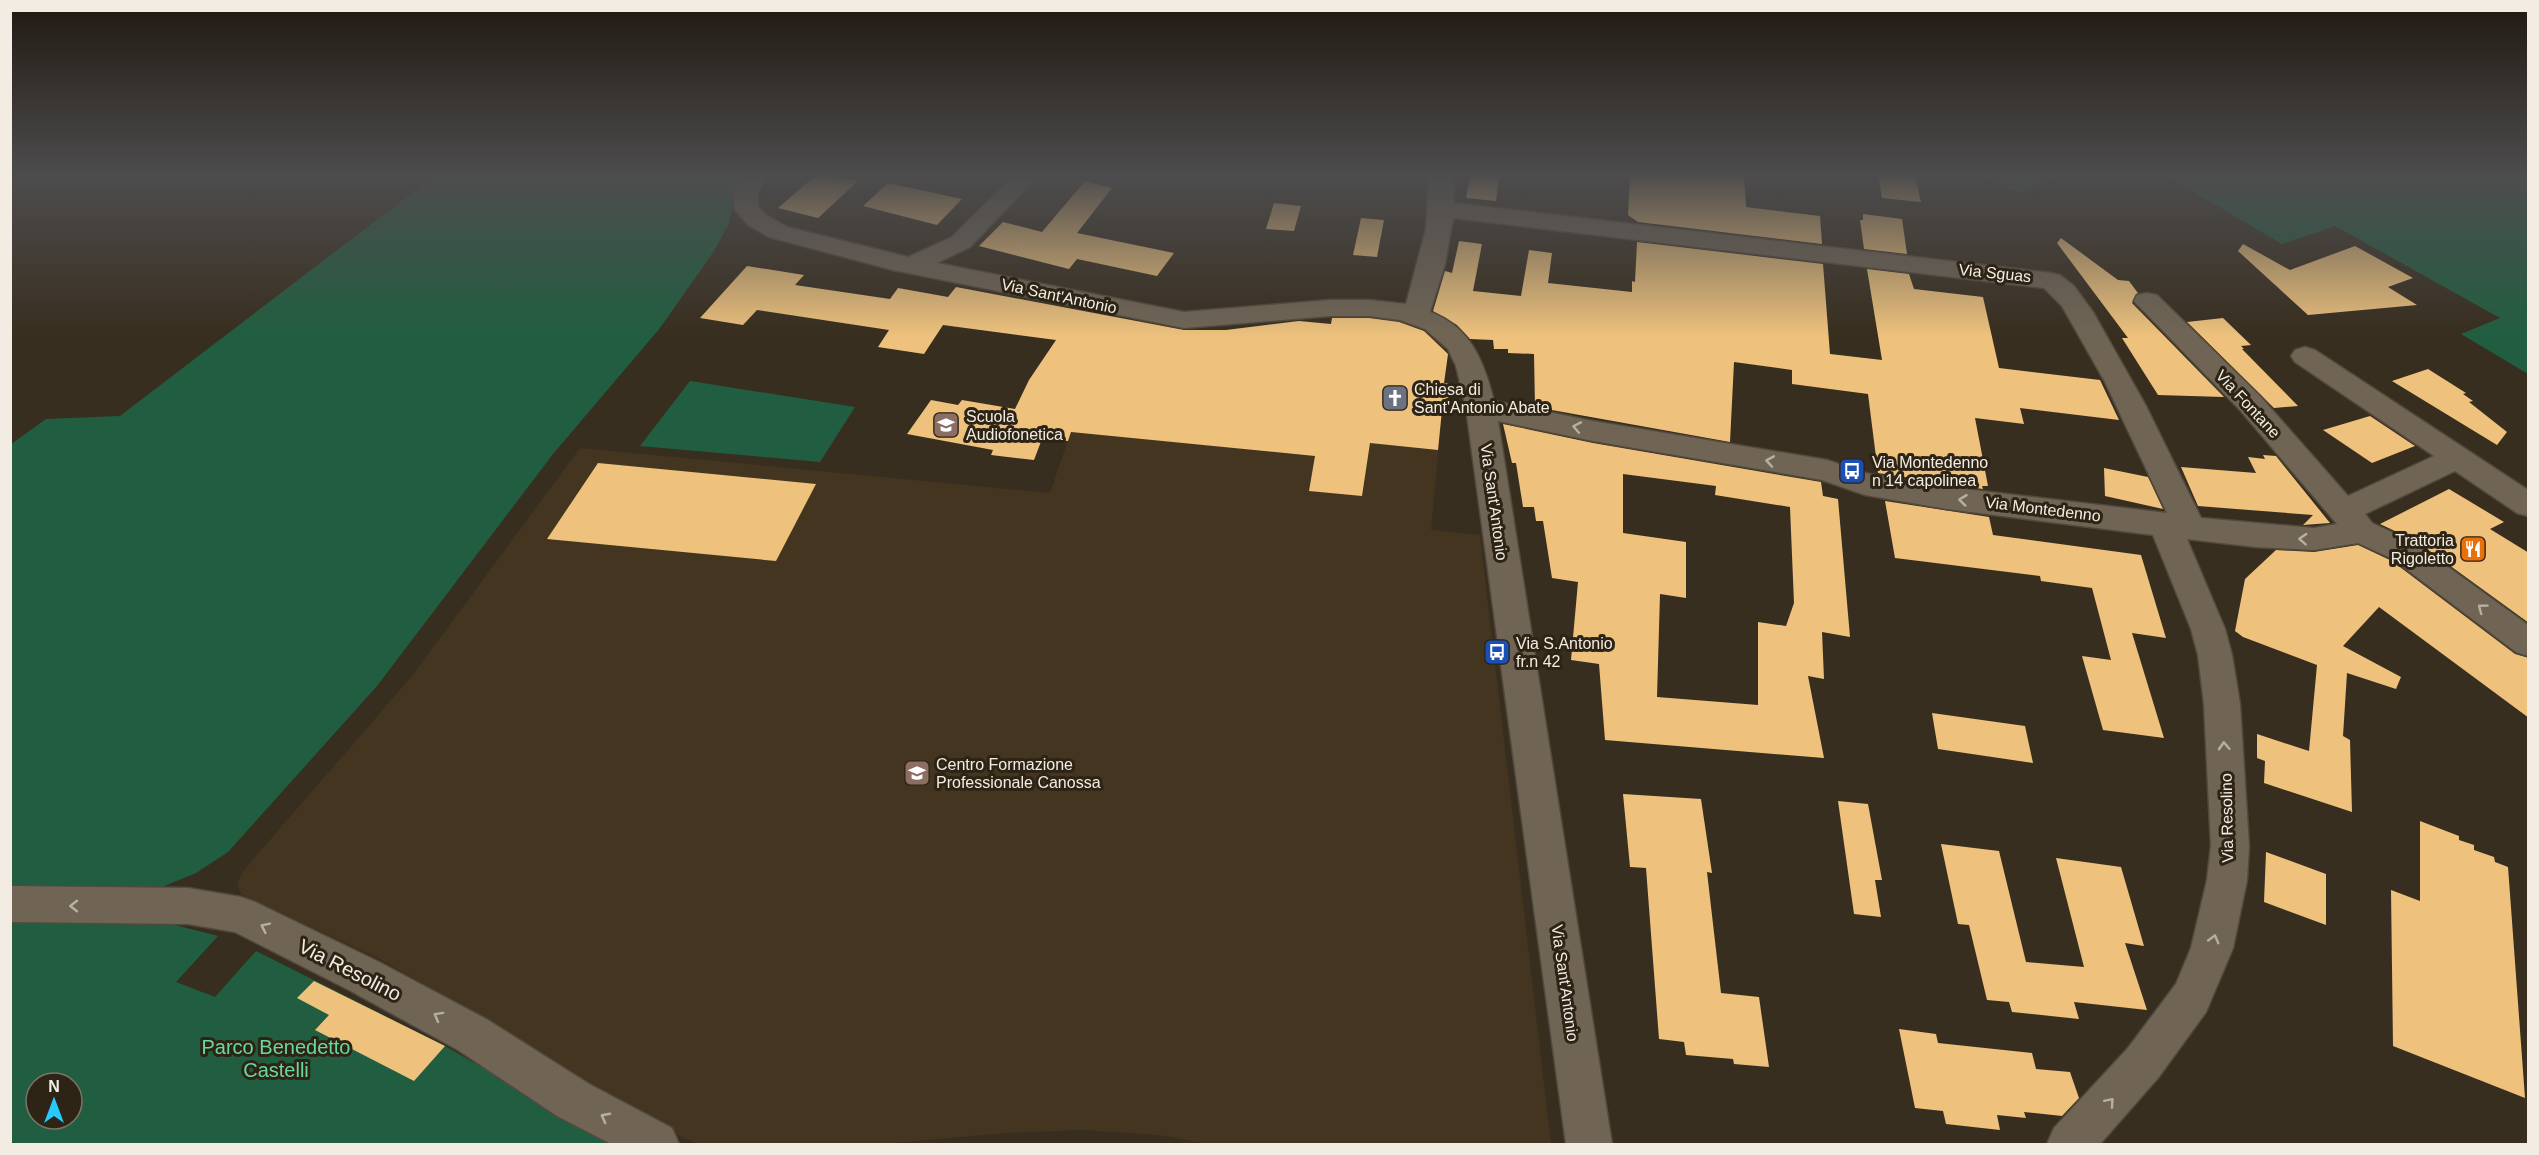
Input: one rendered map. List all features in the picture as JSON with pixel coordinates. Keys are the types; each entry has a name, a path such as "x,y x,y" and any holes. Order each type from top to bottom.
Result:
{"street":[{"name":"Via Sant'Antonio","path":"776,230 798,238 912,265 1184,320 1228,320 1336,307 1385,309 1416,315 1449,333 1458,343 1470,366 1481,408 1589,1144"},
{"path":"912,265 961,242 973,230"},
{"path":"1416,315 1432,267 1438,230"},
{"name":"Via Sguas","path":"1618,230 2051,281 2067,293 2113,368 2149,435 2177,526"},
{"path":"952,273 961,242"},
{"name":"Via Fontane","path":"2146,301 2250,403 2352,521 2404,551 2529,643"},
{"path":"2305,356 2529,505"},
{"name":"Via Montedenno","path":"1481,408 1593,430 1827,470 1865,484 1947,498 2256,536 2314,539 2352,521"},
{"path":"2352,521 2457,458"},
{"name":"Via Resolino","path":"2070,1144 2143,1063 2191,998 2212,948 2227,880 2230,846 2222,704 2215,655 2177,526"},
{"name":"Via Resolino","path":"10,904 188,906 241,915 364,976 473,1035 573,1100 657,1144"}],"shaded area":[{"name":"Centro Formazione Professionale Canossa","path":"1333,314 1402,321 1442,342 1448,355 1445,383 1450,384 1447,411 1442,411 1431,530 1480,535 1551,1144 1208,1144 1159,1135 1081,1130 1005,1133 884,1144 698,1144 648,1122 487,1020 378,958 242,895 237,885 243,871 412,676 580,448 1050,493 1086,387 1261,326 1298,321 1331,324"}],"green space":[{"path":"363,230 725,230 714,251 660,328 553,454 377,686 228,852 196,873 157,889 11,892 10,445 46,419 120,416"},
{"path":"2258,230 2324,230 2282,244"},
{"path":"2342,230 2528,230 2528,374 2461,334 2500,318"},
{"path":"690,381 855,407 820,462 640,446"},
{"name":"Parco Benedetto Castelli","path":"11,921 171,924 218,936 176,982 215,997 256,951 445,1046 615,1144 11,1144"}],"building":[{"path":"995,230 1042,232 1044,230 1079,230 1077,233 1174,253 1157,276 1077,259 1069,269 979,246"},
{"path":"1358,230 1382,230 1377,257 1353,255"},
{"path":"1704,230 1821,230 1822,244"},
{"path":"1861,230 1904,230 1907,254 1864,249"},
{"path":"2061,238 2118,280 2129,281 2138,293 2132,303 2224,397 2158,395 2122,338 2128,338 2057,243"},
{"path":"1459,241 1482,244 1473,291 1521,296 1529,250 1552,253 1548,283 1632,292 1632,281 1635,282 1637,242 1823,264 1830,354 1882,360 1867,269 1909,274 1914,289 1983,297 1999,368 2100,380 2119,420 2020,408 2024,424 1975,418 1988,486 1982,486 1983,489 1878,473 1868,394 1792,384 1792,370 1734,362 1730,442 1535,407 1534,354 1508,353 1508,349 1494,349 1493,340 1470,339 1457,325 1433,311 1445,271 1452,273"},
{"path":"2243,244 2290,270 2355,246 2413,278 2388,287 2417,305 2308,315 2238,251"},
{"path":"747,266 804,275 795,285 890,299 898,288 948,297 956,287 1184,330 1226,330 1299,321 1331,324 1332,318 1369,318 1399,322 1424,331 1448,354 1444,383 1450,384 1447,411 1442,410 1438,450 1370,443 1362,496 1309,491 1315,456 1071,432 1068,441 1042,439 1034,460 991,455 993,450 907,434 931,400 958,405 962,400 1015,409 1029,380 1056,340 943,325 924,354 878,347 889,330 757,310 743,325 700,318"},
{"path":"2223,318 2251,345 2241,346 2244,349 2242,349 2298,406 2274,408 2187,322"},
{"path":"2428,369 2466,393 2463,394 2473,401 2469,402 2507,432 2497,445 2392,381"},
{"path":"2370,416 2415,446 2372,463 2323,430"},
{"path":"1503,424 1593,443 1821,482 1823,496 1838,499 1850,637 1822,632 1824,679 1808,676 1824,758 1605,740 1599,664 1571,660 1578,582 1552,578 1543,521 1536,521 1534,507 1523,507 1516,463 1512,463","holes":["1623,474 1716,486 1715,495 1790,507 1794,603 1786,626 1758,622 1758,705 1657,697 1660,594 1686,598 1686,542 1623,533"]},
{"path":"2263,455 2276,456 2330,523 2303,525 2313,515 2198,506 2181,467 2256,473 2248,457 2265,459"},
{"path":"598,463 816,484 776,561 547,539"},
{"path":"2104,468 2148,477 2163,509 2105,496"},
{"path":"2449,489 2504,522 2490,529 2529,553 2529,623 2416,541 2380,524"},
{"path":"1885,501 1989,517 1993,535 2141,555 2166,638 2132,633 2164,738 2103,730 2082,656 2111,660 2092,588 2041,581 2040,576 1895,558"},
{"path":"2358,545 2392,561 2515,654 2529,658 2529,718 2379,607 2343,646 2401,677 2396,689 2347,673 2343,736 2350,740 2352,812 2264,783 2265,761 2257,758 2257,734 2309,751 2317,665 2243,637 2235,631 2245,579 2276,550 2314,552"},
{"path":"1932,713 2025,726 2033,763 1938,749"},
{"path":"1623,794 1701,799 1712,873 1707,872 1721,993 1759,997 1769,1067 1734,1064 1733,1059 1686,1055 1684,1042 1659,1039 1646,868 1630,867"},
{"path":"1838,801 1868,804 1882,880 1875,880 1881,917 1854,914"},
{"path":"2420,821 2459,836 2459,840 2474,845 2474,850 2494,857 2495,862 2508,867 2525,1098 2393,1046 2391,890 2420,901"},
{"path":"1941,844 1999,851 2026,962 2084,967 2056,858 2121,867 2144,946 2125,943 2147,1010 2074,1002 2079,1019 2012,1012 2009,1002 1987,1000 1969,925 1958,924"},
{"path":"2266,852 2326,874 2326,925 2264,902"},
{"path":"314,981 445,1046 414,1081 315,1030 329,1015 297,998"},
{"path":"1899,1029 1936,1034 1938,1043 2032,1053 2036,1069 2070,1072 2079,1098 2062,1116 2024,1112 2026,1118 1997,1115 2000,1130 1946,1124 1943,1111 1915,1108"}],"place":[{"name":"Chiesa di Sant'Antonio Abate","path":"1395,398"},
{"name":"Scuola Audiofonetica","path":"946,425"},
{"name":"Via Montedenno n 14 capolinea","path":"1852,471"},
{"name":"Trattoria Rigoletto","path":"2473,549"},
{"name":"Via S.Antonio fr.n 42","path":"1497,652"},
{"name":"Centro Formazione Professionale Canossa","path":"917,773"}]}
